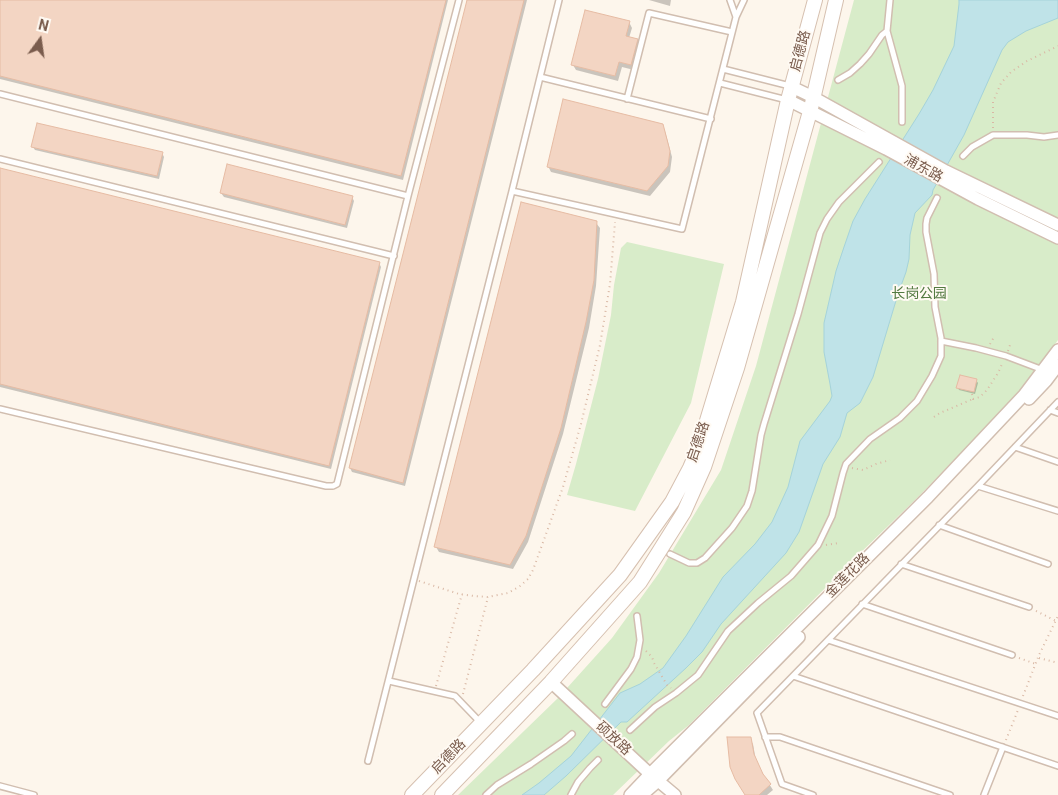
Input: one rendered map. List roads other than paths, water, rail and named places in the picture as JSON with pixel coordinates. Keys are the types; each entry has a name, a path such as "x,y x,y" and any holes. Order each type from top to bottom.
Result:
{"main road":[{"name":"启德路","path":"412,795 533,670 620,575 672,502 690,468 743,302 790,94 815,0"},
{"name":"启德路","path":"442,795 551,682 640,582 684,512 704,467 737,368 814,97 836,0"}],"street":[{"name":"浦东路","path":"790,94 814,97 946,171 1058,225"},
{"name":"浦东路","path":"790,94 810,111 886,149 978,199 1058,238"},
{"name":"金莲花路","path":"642,795 654,777 1024,396 1058,350"},
{"name":"金莲花路","path":"630,795 654,777 957,475 1046,381 1058,365"},
{"name":"硕放路","path":"551,682 675,795"}],"lane":[{"path":"0,409 326,486 336,485 339,480 408,196 459,0"},
{"path":"368,762 559,0"},
{"path":"730,0 736,17"},
{"path":"512,191 682,229 736,17 744,0"},
{"path":"890,0 887,30 902,86 902,122"},
{"path":"627,99 649,13 732,32"},
{"path":"838,80 860,64 887,30"},
{"path":"723,68 790,94"},
{"path":"540,77 711,120"},
{"path":"720,83 790,94"},
{"path":"0,94 408,196"},
{"path":"963,156 972,146 994,135 1044,137 1058,135"},
{"path":"0,159 394,256"},
{"path":"670,554 689,563 698,563 705,558 732,528 747,506 752,490 761,434 798,314 820,233 839,202 879,162"},
{"path":"630,730 655,707 676,693 698,674 728,631 791,576 818,545 832,516 846,465 870,439 900,418 917,401 932,376 941,356 941,341 935,307 934,274 926,232 928,218 938,198"},
{"path":"941,341 1006,356 1043,370"},
{"path":"813,795 782,784 757,713 1058,402"},
{"path":"1050,410 1058,413"},
{"path":"1015,447 1058,462"},
{"path":"978,486 1058,511"},
{"path":"938,525 1048,564"},
{"path":"901,564 1029,608"},
{"path":"862,604 1012,655"},
{"path":"605,704 634,664 640,640 637,616"},
{"path":"828,640 1058,716"},
{"path":"792,676 1058,766"},
{"path":"389,681 455,696 481,724"},
{"path":"486,795 497,785 572,734"},
{"path":"766,736 780,737 950,795"},
{"path":"984,795 1003,747"},
{"path":"571,795 578,782 598,760"},
{"path":"0,786 34,795"}],"water":[{"path":"959,0 1058,0 1058,18 1026,31 1008,42 1002,50 964,135 932,195 915,213 910,235 909,259 906,272 873,377 860,403 847,413 840,437 823,464 799,532 786,553 721,624 702,652 686,668 627,722 621,722 544,795 522,795 571,756 620,693 640,684 663,668 686,636 723,577 755,544 772,522 788,487 800,441 832,396 824,352 824,323 836,271 853,221 933,90 954,46"}],"park label":[{"name":"长岗公园","path":"919,294"}]}
